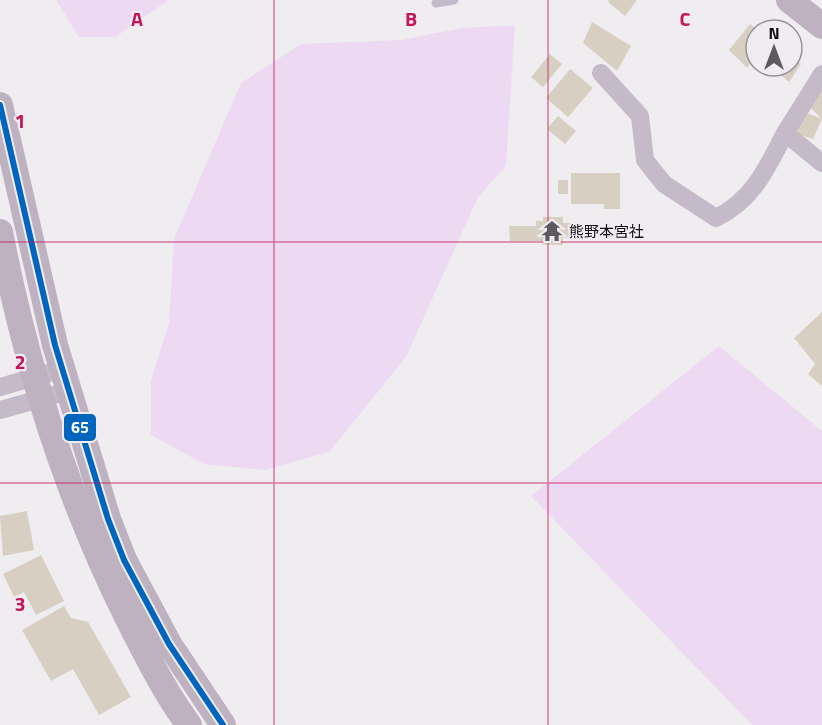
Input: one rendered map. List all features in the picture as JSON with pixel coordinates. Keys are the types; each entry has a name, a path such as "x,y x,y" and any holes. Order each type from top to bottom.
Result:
{"street":[{"path":"789,0 822,26"},
{"path":"601,73 640,116 645,160 664,184 716,218 731,211 759,184 785,133 822,74"},
{"path":"0,105 65,380 93,477 124,560 169,644 224,725"},
{"path":"785,133 822,163"},
{"path":"0,232 38,388 72,493 98,558 140,642 189,725"},
{"path":"0,410 38,388 65,380"},
{"path":"0,387 38,388"}],"lane":[{"path":"436,3 454,0"}],"shaded area":[{"path":"56,0 169,0 115,37 79,37"},
{"path":"515,25 506,166 478,197 406,357 329,452 264,470 204,464 151,435 151,381 169,322 174,239 241,83 301,44 401,40 462,28"},
{"path":"719,346 822,431 822,725 752,725 531,496"}],"building":[{"path":"609,0 637,0 625,16 608,2"},
{"path":"592,22 631,46 617,71 583,43"},
{"path":"744,31 744,65 729,50"},
{"path":"550,54 562,64 543,87 531,77"},
{"path":"570,69 593,88 568,117 546,98"},
{"path":"822,89 822,119 811,108"},
{"path":"802,111 822,119 813,139 797,134"},
{"path":"558,116 576,131 565,144 547,129"},
{"path":"571,173 620,173 620,209 604,209 604,204 571,204"},
{"path":"558,180 568,180 568,194 558,194"},
{"path":"543,217 563,217 563,223 570,223 571,238 563,238 563,245 543,245 542,241 510,241 509,226 536,226 536,221 543,221"},
{"path":"822,312 822,386 808,374 815,364 794,338"},
{"path":"27,511 34,550 3,556 0,516"},
{"path":"41,555 64,601 36,615 24,592 14,597 3,574"},
{"path":"64,606 71,618 88,622 131,697 99,715 73,669 51,681 22,630"}],"transit line":[{"name":"65","path":"0,105 55,345 108,519 124,560 169,644 223,725"}],"place":[{"name":"熊野本宮社","path":"552,231"}]}
